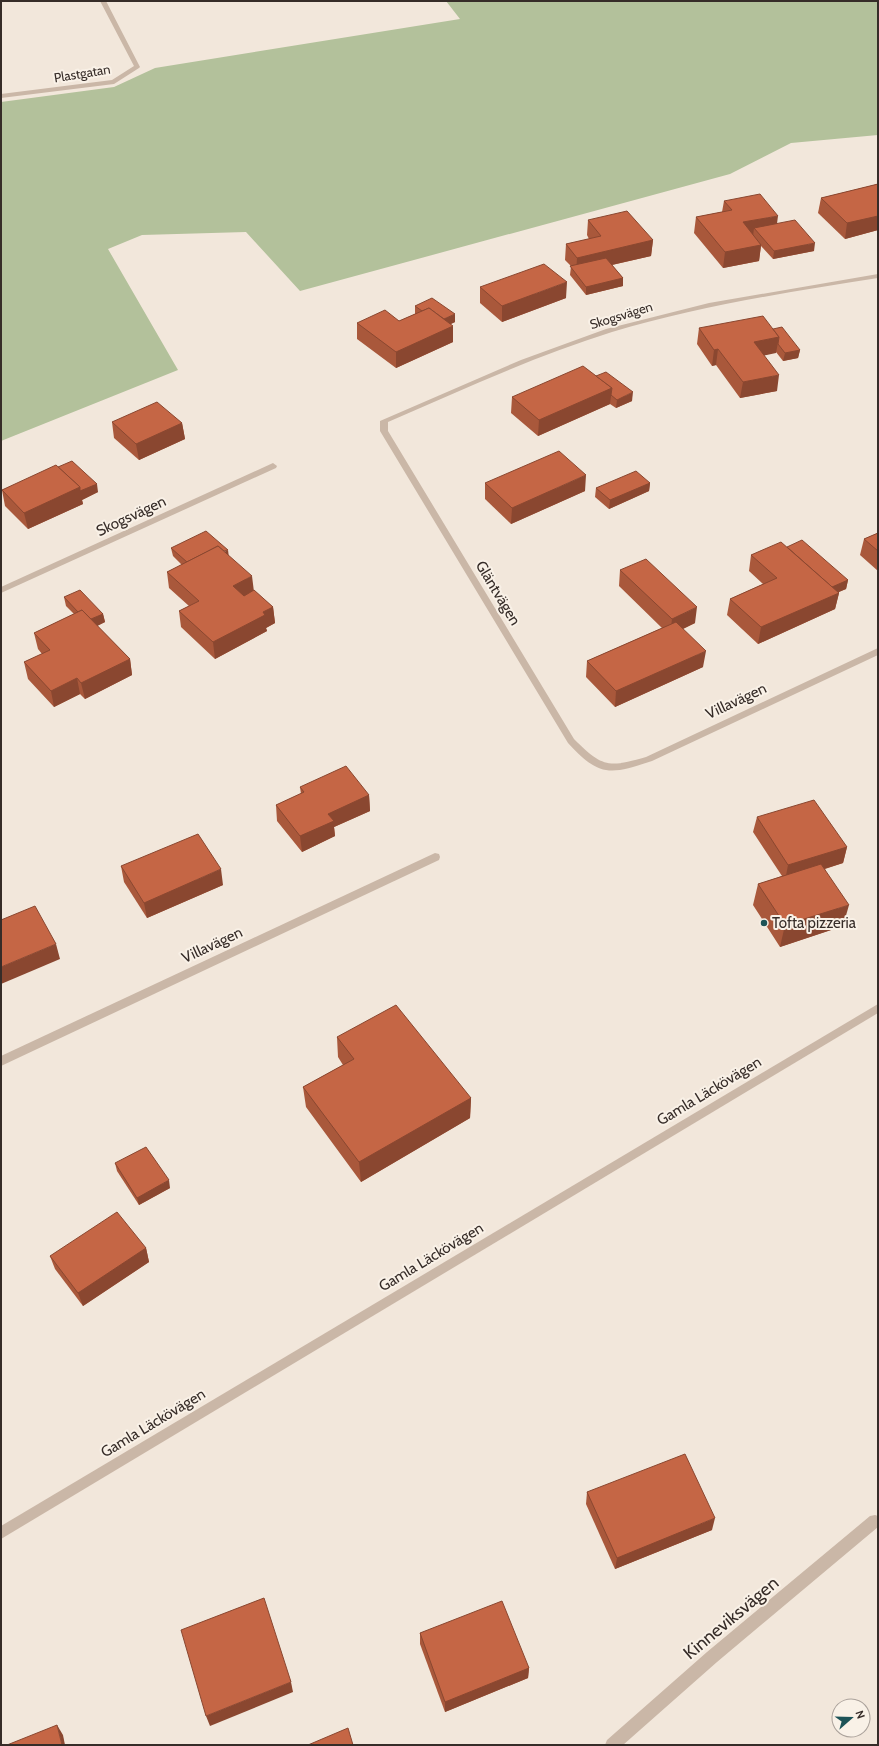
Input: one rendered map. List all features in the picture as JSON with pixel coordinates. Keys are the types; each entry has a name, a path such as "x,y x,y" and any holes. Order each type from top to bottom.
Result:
{"street":[{"name":"Plastgatan","path":"1,96 114,82 137,67 103,1"},
{"name":"Skogsvägen","path":"384,421 533,357 608,331 658,317 730,301 878,276"},
{"name":"Gläntvägen","path":"384,421 384,431 571,741 588,759 604,768"},
{"name":"Skogsvägen","path":"1,590 273,466"},
{"name":"Villavägen","path":"604,768 621,768 649,759 878,651"},
{"name":"Villavägen","path":"1,1061 435,857"},
{"name":"Gamla Läckövägen","path":"1,1533 878,1008"},
{"name":"Kinneviksvägen","path":"612,1745 712,1657 875,1521"}],"green space":[{"path":"446,1 878,1 878,135 791,143 730,174 300,291 246,232 142,235 108,249 178,370 1,441 1,102 114,87 155,68 460,19"}],"building":[{"path":"878,184 878,216 847,223 821,198"},
{"path":"760,194 778,216 743,222 761,245 725,252 696,217 732,210 724,201"},
{"path":"627,211 653,240 577,258 566,244 601,236 588,220"},
{"path":"795,220 815,243 774,251 754,228"},
{"path":"606,258 623,278 586,287 570,266"},
{"path":"544,264 567,282 502,306 480,287"},
{"path":"432,298 455,314 444,319 429,308 422,311 415,306"},
{"path":"429,308 453,326 396,352 357,323 385,310 399,321"},
{"path":"763,316 779,337 754,342 779,375 743,382 718,349 714,350 699,328"},
{"path":"782,327 800,350 785,353 778,344 779,337 773,329"},
{"path":"583,366 612,388 539,420 512,397"},
{"path":"606,372 633,392 617,400 611,395 612,388 596,376"},
{"path":"157,402 182,423 136,444 112,422"},
{"path":"559,451 586,475 512,508 485,483"},
{"path":"72,461 97,484 80,491 80,487 58,467"},
{"path":"56,465 80,487 24,513 2,490"},
{"path":"636,471 650,483 610,500 596,488"},
{"path":"206,531 228,550 224,551 218,546 187,562 171,548"},
{"path":"878,533 878,551 864,539"},
{"path":"802,540 848,580 832,587 787,547"},
{"path":"781,542 839,593 761,627 730,599 777,578 751,555"},
{"path":"218,546 252,576 233,586 244,596 254,590 273,607 263,612 265,615 213,642 179,611 199,601 167,572"},
{"path":"646,559 697,607 672,619 620,570"},
{"path":"80,590 103,614 91,619 82,610 78,612 64,597"},
{"path":"82,610 130,659 81,683 77,678 51,691 24,662 50,650 34,633"},
{"path":"676,622 706,651 616,691 587,661"},
{"path":"346,766 369,795 328,814 334,821 300,836 276,805 304,792 300,787"},
{"path":"814,800 847,847 788,865 757,817"},
{"path":"198,834 221,869 144,903 121,866"},
{"path":"821,864 849,905 785,925 758,884"},
{"path":"35,906 56,944 1,967 1,920"},
{"path":"396,1005 471,1098 359,1162 303,1087 354,1059 337,1037"},
{"path":"146,1147 169,1180 137,1198 115,1163"},
{"path":"117,1212 146,1248 78,1293 50,1256"},
{"path":"685,1454 715,1518 617,1558 587,1492"},
{"path":"264,1598 291,1682 206,1716 181,1630"},
{"path":"502,1601 529,1668 445,1702 420,1633"},
{"path":"57,1725 62,1745 7,1745"},
{"path":"348,1728 353,1745 308,1745"}],"place":[{"name":"Tofta pizzeria","path":"764,923"}]}
